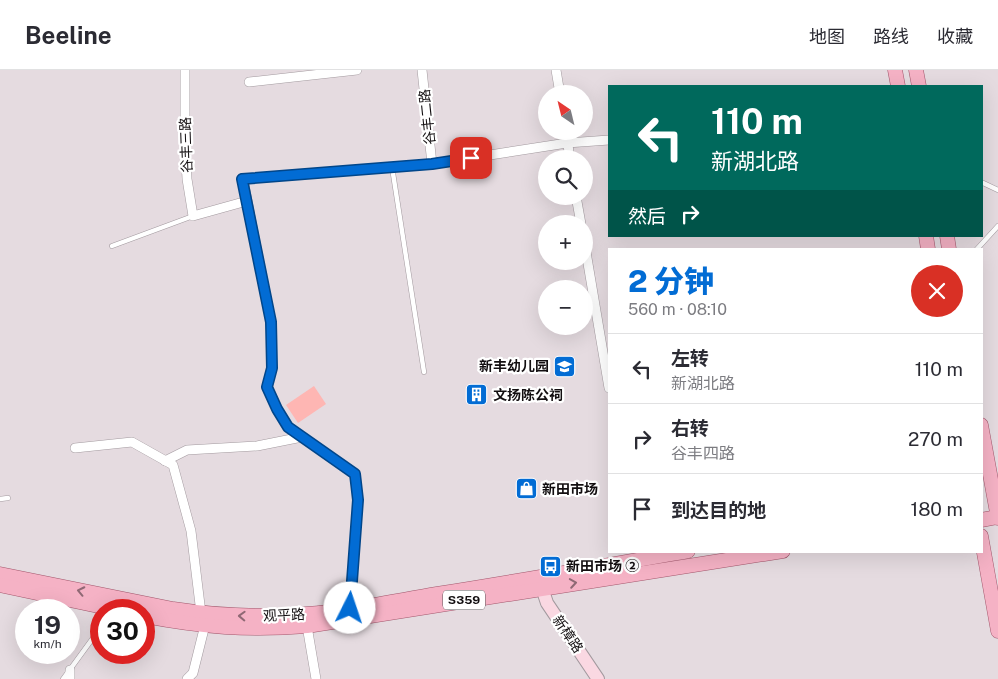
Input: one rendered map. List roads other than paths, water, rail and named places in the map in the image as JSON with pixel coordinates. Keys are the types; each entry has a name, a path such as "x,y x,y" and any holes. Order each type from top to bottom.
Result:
{"main road":[{"path":"896,70 898,85"},
{"path":"916,70 920,85"},
{"path":"983,434 998,462"},
{"path":"983,439 991,497 998,517 983,520"},
{"path":"983,547 998,631"},
{"name":"观平路","path":"155,617 203,619 238,616 284,616 350,608 530,580 637,556 668,553"},
{"name":"观平路","path":"155,612 258,629 307,626 770,553"},
{"path":"977,553 988,574"},
{"name":"观平路","path":"0,574 90,600"},
{"name":"观平路","path":"0,585 90,602"}],"street":[{"path":"249,82 357,70"},
{"name":"谷丰二路","path":"422,70 432,164"},
{"path":"556,70 558,85"},
{"name":"谷丰三路","path":"186,71 185,139 187,179 193,216"},
{"path":"567,140 568,150"},
{"path":"350,608 358,500 355,474 288,427 267,387 272,368 271,322 242,179 432,164 567,143 608,140"},
{"path":"193,216 247,201"},
{"path":"589,270 608,382"},
{"path":"166,461 187,450 257,446 302,436"},
{"path":"75,448 132,442 173,465 191,531 203,619 193,673 187,679"},
{"name":"新樟路","path":"542,588 547,603 598,679"},
{"path":"307,626 316,679"}],"lane":[{"path":"392,167 424,372"},
{"path":"983,183 998,190"},
{"path":"112,246 193,216"},
{"path":"978,248 998,226"},
{"path":"0,498 8,498"},
{"path":"63,679 70,674 90,644"}],"place":[{"name":"新丰幼儿园","path":"565,366"},
{"name":"文扬陈公祠","path":"477,395"},
{"name":"新田市场","path":"526,489"},
{"name":"新田市场 ②","path":"550,566"}]}
